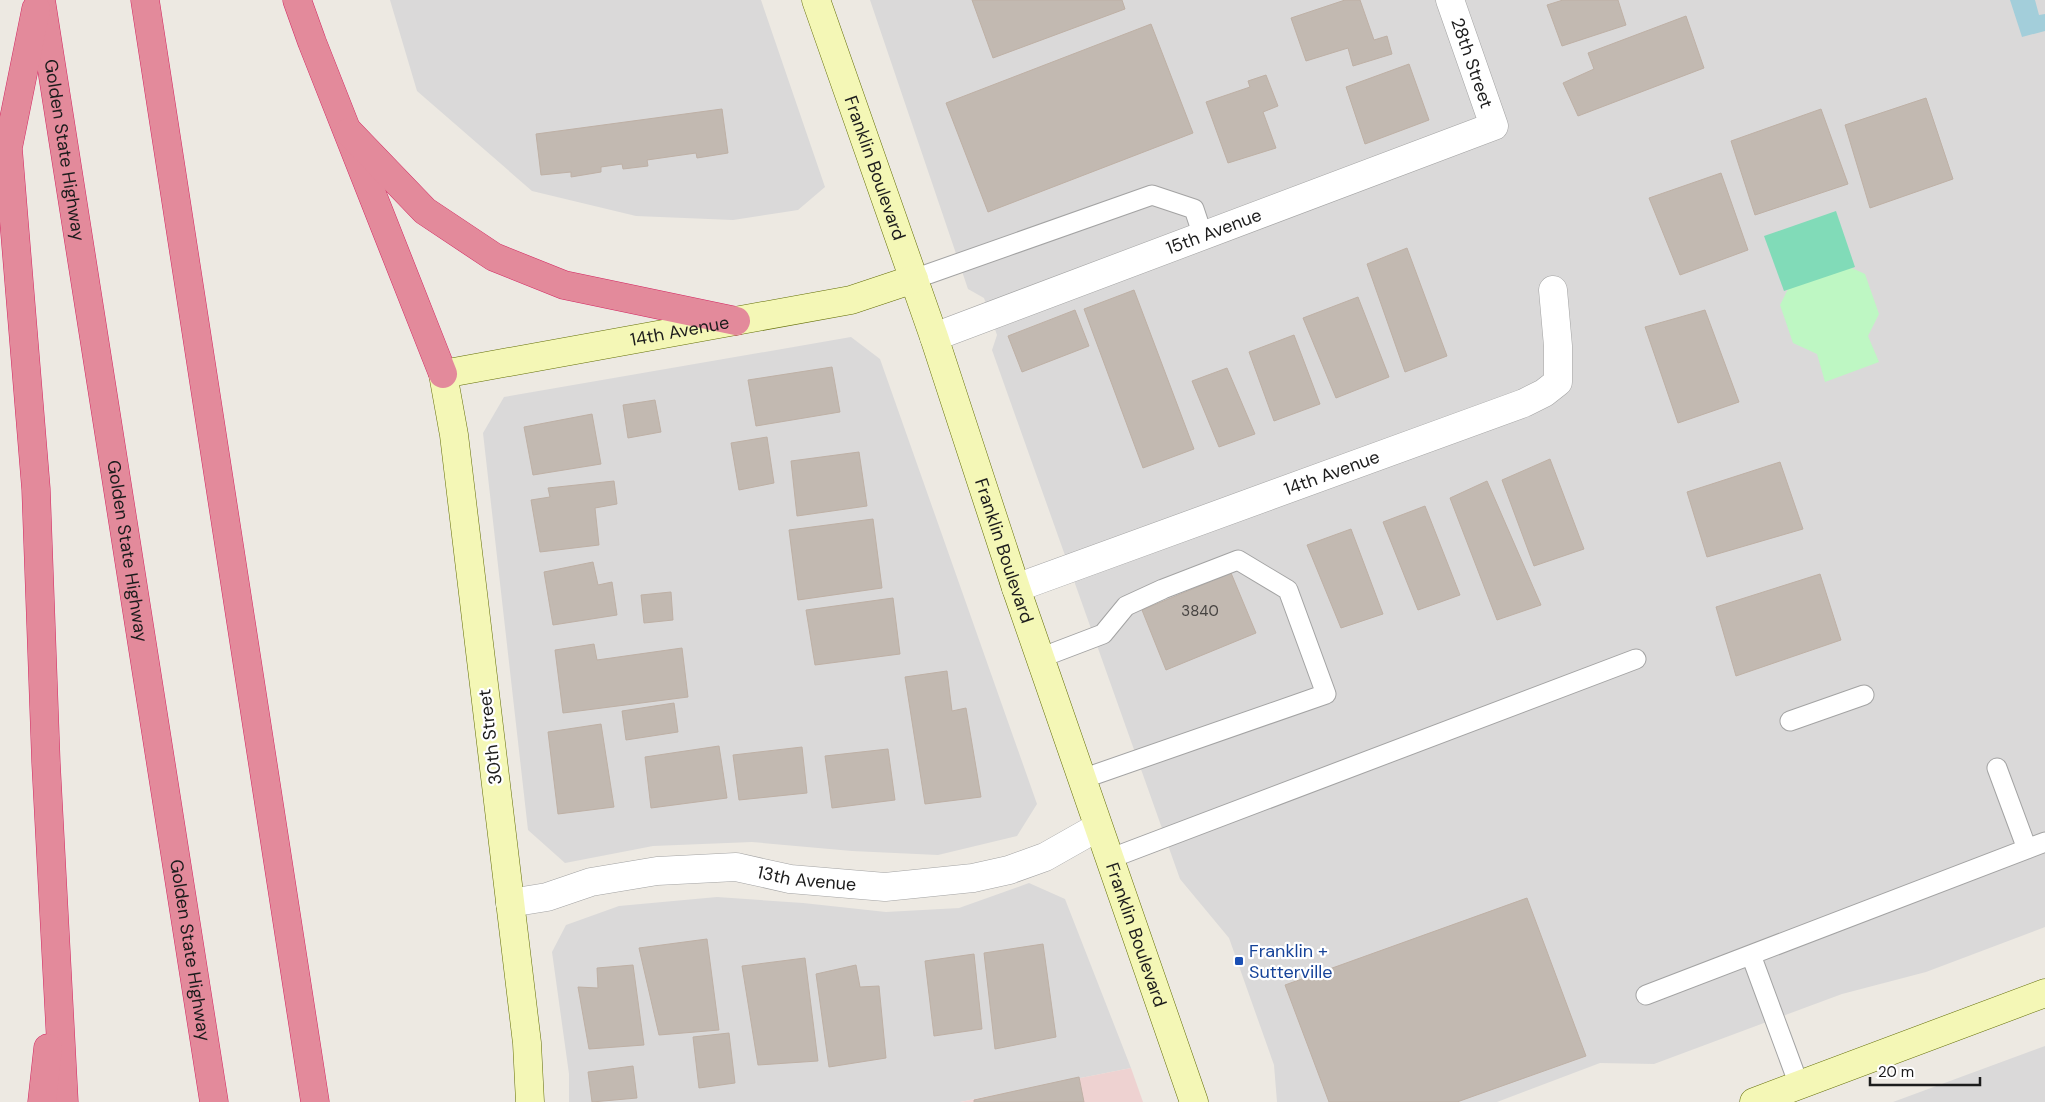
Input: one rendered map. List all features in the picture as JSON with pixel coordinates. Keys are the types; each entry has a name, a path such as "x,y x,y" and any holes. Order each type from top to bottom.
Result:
{"highway":[{"path":"39,0 8,148 36,489 46,753 64,1102"},
{"name":"Golden State Highway","path":"39,0 214,1102"},
{"path":"145,0 315,1102"},
{"path":"298,0 312,42 443,374"},
{"path":"349,132 425,211 494,258 564,285 736,321"},
{"path":"42,1102 57,977"}],"main road":[{"name":"Franklin Boulevard","path":"816,0 934,337 1016,588 1194,1102"},
{"name":"14th Avenue","path":"443,374 851,300 914,279"},
{"name":"30th Street","path":"443,374 454,435 527,1043 530,1102"},
{"path":"1754,1102 2045,994"}],"street":[{"name":"28th Street","path":"1450,0 1494,126"},
{"name":"15th Avenue","path":"934,337 1494,126"},
{"name":"14th Avenue","path":"1016,588 1515,407 1544,393 1558,382 1558,346 1553,290"},
{"name":"13th Avenue","path":"510,903 547,897 591,882 657,871 736,867 790,879 886,887 973,878 1009,870 1045,857 1098,827"}],"lane":[{"path":"914,279 1152,195 1194,209 1204,236"},
{"path":"1040,658 1103,634 1126,606 1238,560 1288,590 1326,694 1082,779"},
{"path":"1109,859 1636,659"},
{"path":"1790,721 1864,695"},
{"path":"1998,768 2027,849"},
{"path":"1646,995 2045,842"},
{"path":"1751,955 1799,1085"}],"shaded area":[{"path":"390,0 761,0 825,187 798,210 733,220 636,216 532,191 417,91"},
{"path":"870,0 2045,0 2045,927 1926,972 1842,994 1654,1064 1600,1063 1497,1102 1277,1102 1274,1065 1229,938 1180,879 992,350 997,335 984,298 968,289"},
{"path":"851,337 880,359 1037,804 1017,836 938,855 852,851 752,842 653,846 565,863 528,830 483,433 504,397"},
{"path":"1029,883 1065,899 1131,1068 960,1102 569,1102 569,1074 552,952 566,925 619,906 717,897 803,903 886,912 959,908"},
{"path":"2045,1046 2045,1102 1893,1102"},
{"path":"1131,1068 1143,1102 960,1102"}],"green space":[{"path":"1836,211 1855,267 1784,291 1764,236"},
{"path":"1843,264 1865,274 1879,314 1868,336 1879,362 1825,382 1817,354 1793,343 1780,305 1792,281"}],"water":[{"path":"2010,0 2035,0 2039,15 2045,14 2045,31 2022,37"}],"building":[{"path":"972,0 1122,0 1125,9 993,58"},
{"path":"1345,0 1360,0 1374,40 1387,36 1392,54 1353,66 1348,48 1306,61 1291,18"},
{"path":"1563,0 1618,0 1626,25 1562,46 1547,5"},
{"path":"1686,16 1704,68 1578,116 1563,83 1594,69 1588,53"},
{"path":"1151,24 1193,133 988,212 946,103"},
{"path":"1409,64 1429,120 1365,144 1346,87"},
{"path":"1266,75 1278,106 1263,112 1276,148 1228,163 1206,102 1250,87 1248,81"},
{"path":"1926,98 1953,179 1870,208 1845,125"},
{"path":"722,109 728,153 697,158 696,153 647,160 648,166 623,169 622,164 601,167 601,172 571,177 571,172 541,175 536,134"},
{"path":"1821,109 1848,184 1755,215 1731,141"},
{"path":"1721,173 1748,250 1680,275 1649,198"},
{"path":"1407,248 1447,356 1405,372 1367,264"},
{"path":"1134,290 1194,449 1143,468 1084,309"},
{"path":"1358,297 1389,377 1336,398 1303,318"},
{"path":"1075,310 1089,346 1022,372 1008,336"},
{"path":"1705,310 1739,402 1678,423 1645,327"},
{"path":"1294,335 1320,404 1274,421 1249,352"},
{"path":"832,367 840,412 756,426 748,380"},
{"path":"1227,368 1255,434 1219,447 1192,381"},
{"path":"655,400 661,432 628,438 623,405"},
{"path":"592,414 601,464 533,475 524,427"},
{"path":"767,437 774,483 739,490 731,443"},
{"path":"859,452 867,506 797,516 791,461"},
{"path":"1550,459 1584,549 1534,566 1502,480"},
{"path":"1780,462 1803,529 1707,557 1687,492"},
{"path":"614,481 617,504 595,508 599,545 540,552 531,500 550,497 548,488"},
{"path":"1487,481 1541,605 1497,620 1450,498"},
{"path":"1425,506 1460,595 1418,610 1383,522"},
{"path":"873,519 882,588 798,600 789,530"},
{"path":"1351,529 1383,614 1341,628 1307,545"},
{"path":"593,562 598,585 612,582 617,615 553,625 544,572"},
{"path":"1231,573 1256,633 1166,670 1142,610"},
{"path":"1820,574 1841,640 1736,676 1716,607"},
{"path":"671,592 673,620 644,623 641,595"},
{"path":"893,598 900,654 815,665 806,610"},
{"path":"594,644 597,660 682,648 688,697 563,713 555,650"},
{"path":"947,671 952,711 966,708 981,797 925,804 905,677"},
{"path":"674,703 678,732 626,740 622,711"},
{"path":"601,724 614,807 558,814 548,732"},
{"path":"719,746 727,798 651,808 645,757"},
{"path":"802,747 807,793 739,800 733,755"},
{"path":"888,749 895,800 832,808 825,756"},
{"path":"1527,898 1586,1056 1457,1102 1329,1102 1285,985"},
{"path":"707,939 719,1030 659,1035 639,948"},
{"path":"1043,944 1056,1037 995,1049 984,953"},
{"path":"974,954 982,1029 934,1036 925,961"},
{"path":"805,958 818,1061 758,1065 742,966"},
{"path":"633,965 644,1045 589,1049 578,987 598,988 597,968"},
{"path":"856,965 860,987 879,986 886,1058 829,1067 816,974"},
{"path":"729,1033 735,1083 699,1088 693,1037"},
{"path":"633,1066 637,1098 592,1102 588,1072"},
{"path":"1079,1077 1084,1102 974,1102 974,1100"}],"place":[{"name":"Franklin + Sutterville","path":"1239,961"}]}
